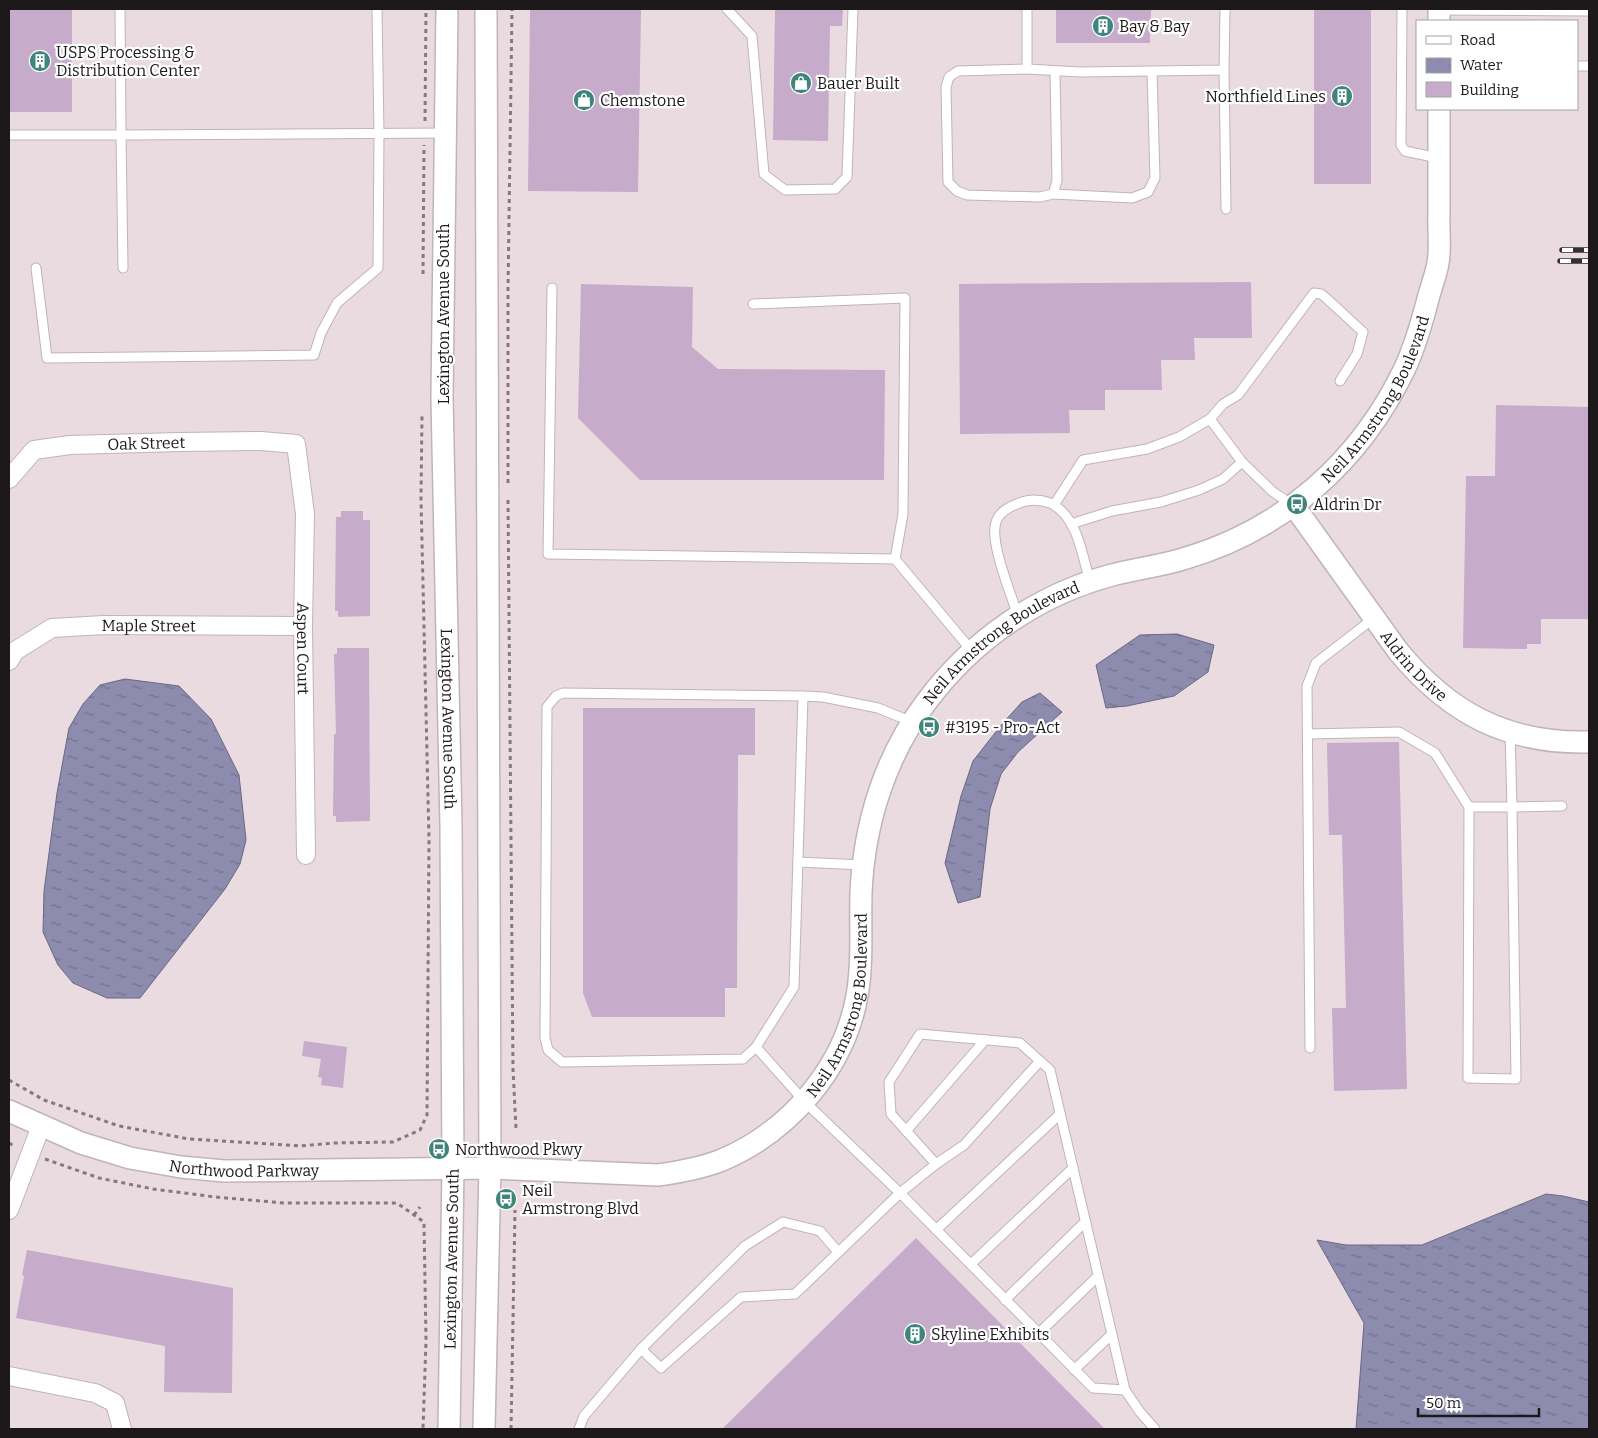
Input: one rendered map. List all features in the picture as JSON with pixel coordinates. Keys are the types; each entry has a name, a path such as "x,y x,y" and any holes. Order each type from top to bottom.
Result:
{"street":[{"name":"Lexington Avenue South","path":"447,9 435,133 451,826 453,1168 449,1429"},
{"path":"484,1429 490,1168 486,9"},
{"name":"Neil Armstrong Boulevard","path":"490,1168 658,1175 681,1171 722,1160 760,1140 804,1101 823,1078 834,1060 843,1040 856,999 861,957 863,865 871,820 882,782 894,754 912,722 942,682 972,651 1007,622 1058,594 1113,575 1184,559 1222,546 1260,528 1294,506 1322,483 1348,457 1390,398 1406,365 1419,331 1438,261 1439,110"},
{"name":"Oak Street","path":"9,479 34,450 70,445 261,441 296,444"},
{"name":"Aspen Court","path":"296,444 305,514 303,626 306,855"},
{"name":"Aldrin Drive","path":"1294,506 1398,651 1434,689 1456,706 1479,720 1510,732 1530,738 1589,742"},
{"name":"Maple Street","path":"11,650 52,628 104,625 303,626"},
{"name":"Northwood Parkway","path":"9,1111 81,1143 130,1158 181,1167 224,1171 490,1168"},
{"path":"9,1210 41,1126"},
{"path":"9,1376 95,1393 115,1403 122,1429"}],"lane":[{"path":"120,9 122,268"},
{"path":"36,268 47,358 314,355 321,333 337,303 378,268 379,134 377,9"},
{"path":"727,9 752,36 764,174 785,190 835,189 847,177 853,9"},
{"path":"1027,9 1027,69"},
{"path":"1225,9 1226,209"},
{"path":"1402,9 1401,145 1406,151 1439,158"},
{"path":"1439,13 1589,10"},
{"path":"1152,71 1155,178 1148,192 1132,198 1053,194 1040,196 967,195 957,191 948,182 946,87 949,77 958,71 1027,69 1080,72 1152,71 1224,70"},
{"path":"1053,194 1057,181 1055,71"},
{"path":"9,135 435,133"},
{"path":"552,288 548,554 895,559 972,651"},
{"path":"1054,505 1083,460 1147,449 1178,437 1210,420 1223,404 1238,395 1314,293 1326,297 1363,332 1357,354 1340,381"},
{"path":"753,304 905,298 903,514 895,559"},
{"path":"1210,420 1242,462 1273,492 1294,506"},
{"path":"1071,524 1112,511 1161,502 1199,490 1222,479 1242,462"},
{"path":"1018,616 997,550 994,534 998,517 1004,510 1023,501 1044,501 1062,510 1076,534 1090,582"},
{"path":"1310,1048 1307,686 1316,662 1374,618"},
{"path":"803,696 794,987 756,1047 743,1060 562,1062 548,1050 545,1038 547,707 556,696 563,694 803,696 823,697 878,708 912,722"},
{"path":"1308,734 1398,732 1435,753 1469,808 1468,1078 1516,1079 1510,732"},
{"path":"1469,808 1562,806"},
{"path":"798,862 863,865"},
{"path":"936,1164 891,1114 889,1082 920,1034 1020,1043 1050,1070 1125,1390 1140,1412 1155,1429"},
{"path":"906,1131 984,1040"},
{"path":"756,1047 804,1101 900,1193 1093,1388 1125,1390"},
{"path":"642,1348 661,1368 741,1297 795,1294 900,1193 936,1164 964,1145 1040,1061"},
{"path":"936,1230 1060,1114"},
{"path":"970,1264 1073,1168"},
{"path":"579,1429 584,1416 642,1348 745,1246 783,1222 820,1231 838,1252"},
{"path":"1005,1300 1085,1222"},
{"path":"1039,1334 1098,1276"},
{"path":"1074,1370 1112,1334"}],"path":[{"path":"423,281 435,133 426,9"},
{"path":"512,9 508,290 508,491 513,1059 516,1129"},
{"path":"9,1080 44,1100 118,1126 189,1139 300,1146 334,1143 393,1142 420,1130 427,1115 429,840 421,499 422,410"},
{"path":"9,1143 14,1146"},
{"path":"40,1157 99,1178 153,1189 215,1197 284,1203 397,1203 424,1222 426,1341 423,1429"},
{"path":"414,1215 420,1207"},
{"path":"511,1429 515,1210"}],"water":[{"path":"1177,634 1214,645 1208,672 1174,696 1127,706 1106,708 1096,665 1140,635"},
{"path":"125,679 179,686 211,719 239,775 246,840 240,864 225,889 140,998 107,998 73,983 58,965 43,932 44,891 57,793 69,728 83,704 100,685"},
{"path":"1040,693 1062,712 1018,752 1001,774 990,809 980,897 958,903 945,863 961,796 973,761 1022,702"},
{"path":"1546,1194 1589,1202 1589,1429 1356,1429 1364,1323 1317,1240 1346,1245 1422,1245"}],"building":[{"name":"USPS Processing & Distribution Center","path":"9,9 72,9 72,112 9,112"},
{"name":"Chemstone","path":"530,9 641,9 638,192 528,191"},
{"name":"Bauer Built","path":"775,9 843,9 842,26 830,26 828,141 773,140"},
{"name":"Bay & Bay","path":"1056,9 1151,9 1150,43 1056,43"},
{"name":"Northfield Lines","path":"1314,9 1371,9 1371,184 1314,184"},
{"path":"1251,282 1252,338 1194,338 1195,360 1161,360 1162,390 1105,390 1105,410 1069,410 1070,433 960,434 959,284"},
{"path":"581,284 693,287 692,347 718,369 885,370 884,480 640,480 578,418"},
{"path":"1496,405 1589,407 1589,619 1541,619 1541,644 1527,644 1527,649 1463,648 1466,476 1495,476"},
{"path":"341,511 363,511 363,520 370,520 370,616 338,617 338,611 335,611 336,517 341,517"},
{"path":"337,648 369,648 370,821 336,822 336,816 333,816 334,734 336,734 334,654 337,654"},
{"path":"583,708 755,708 755,755 738,755 737,988 725,988 725,1017 592,1017 583,993"},
{"path":"1399,742 1407,1089 1334,1091 1332,1008 1346,1008 1342,835 1329,835 1327,743"},
{"path":"304,1041 347,1047 343,1088 321,1085 322,1078 318,1077 321,1059 302,1056"},
{"name":"Skyline Exhibits","path":"916,1238 1105,1429 722,1429"},
{"path":"27,1250 233,1288 232,1393 164,1392 165,1346 16,1318"}],"railway":[{"path":"1562,250 1589,250"},
{"path":"1560,261 1589,261"}],"place":[{"name":"Bay & Bay","path":"1103,26"},
{"name":"USPS Processing & Distribution Center","path":"40,61"},
{"name":"Bauer Built","path":"801,83"},
{"name":"Northfield Lines","path":"1342,96"},
{"name":"Chemstone","path":"584,100"},
{"name":"Aldrin Dr","path":"1297,504"},
{"name":"#3195 - Pro-Act","path":"929,727"},
{"name":"Northwood Pkwy","path":"439,1149"},
{"name":"Neil Armstrong Blvd","path":"506,1199"},
{"name":"Skyline Exhibits","path":"915,1334"}]}
